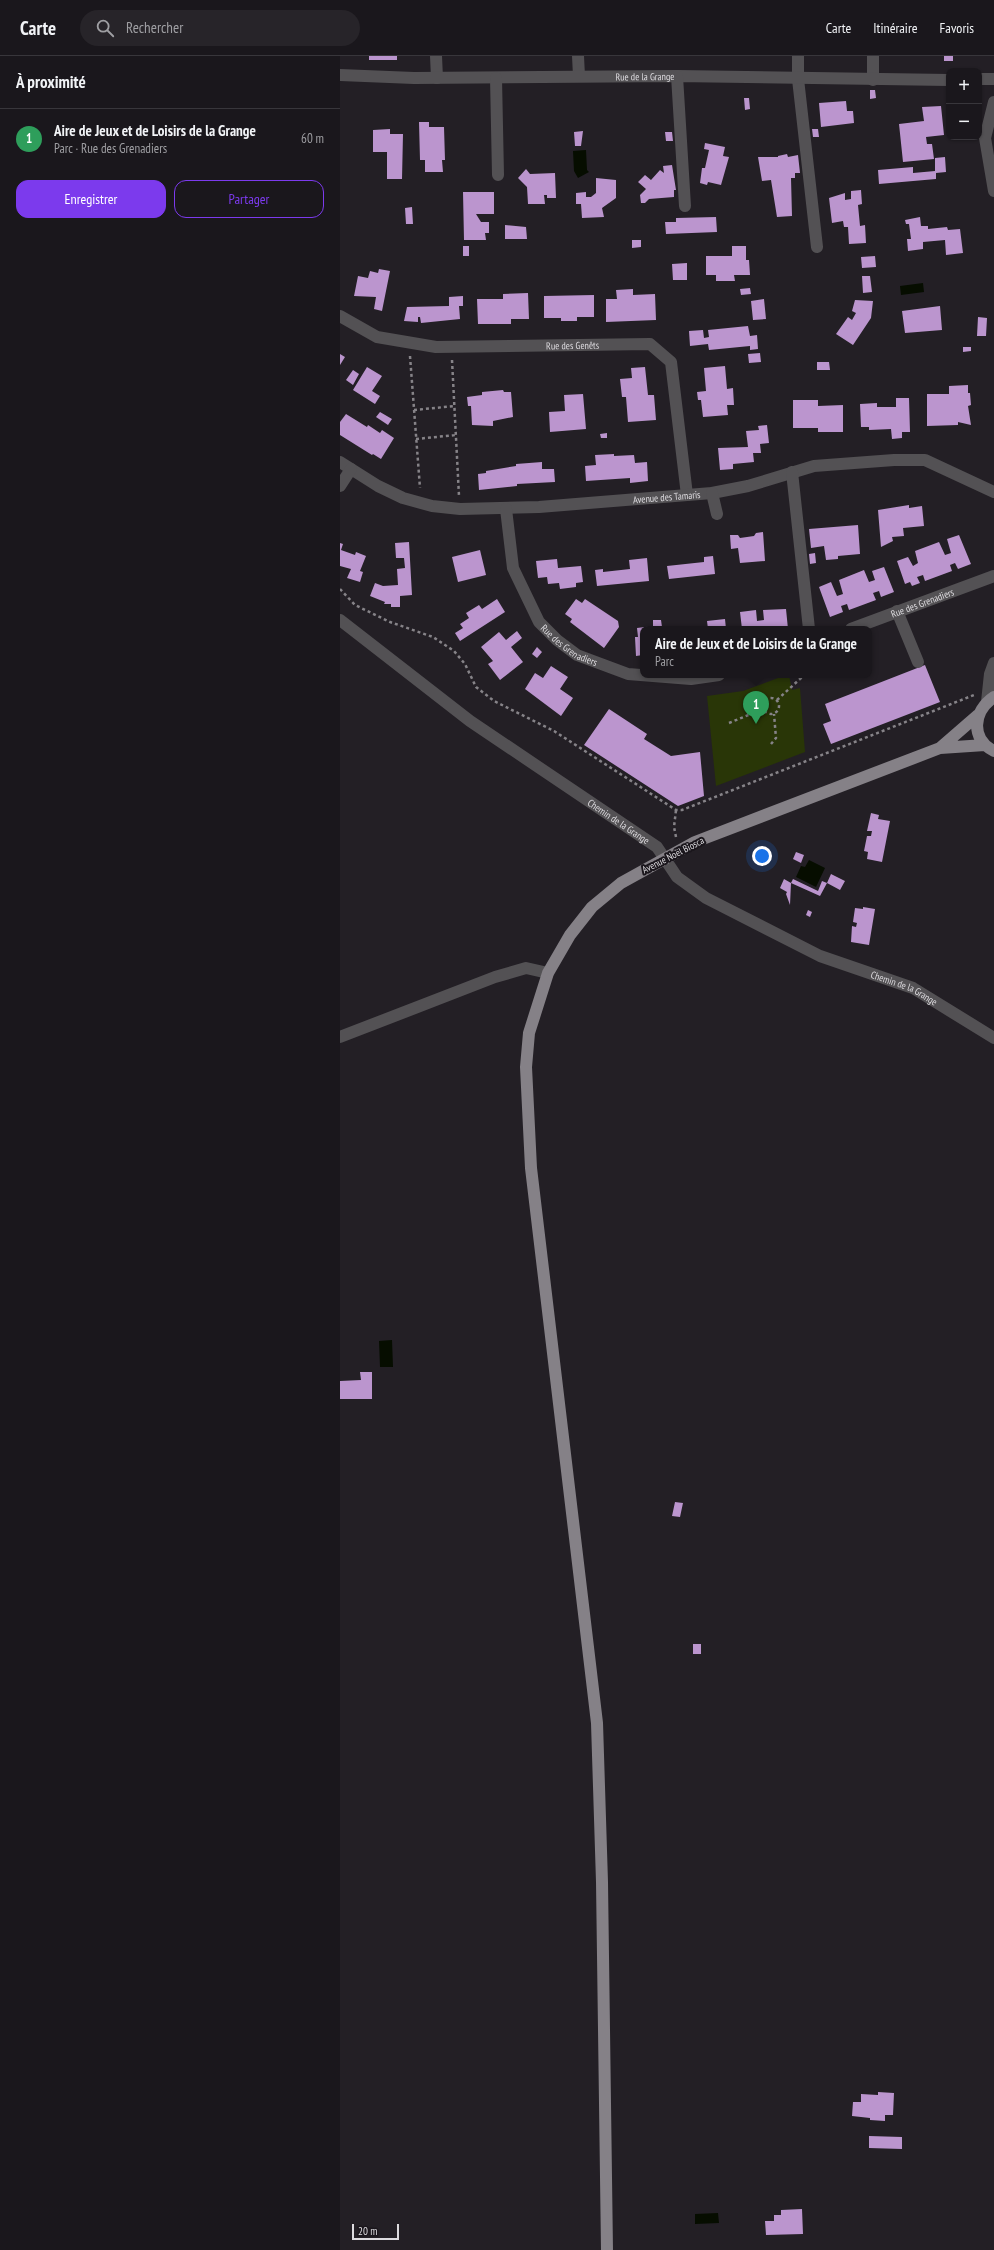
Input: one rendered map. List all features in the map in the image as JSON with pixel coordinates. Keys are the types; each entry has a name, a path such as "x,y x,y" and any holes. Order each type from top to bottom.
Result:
{"main road":[{"path":"940,748 978,715 987,698"},
{"path":"978,715 978,733 989,748"},
{"path":"940,748 989,748"},
{"name":"Avenue Noël Biosca","path":"607,2250 602,1882 597,1723 531,1168 526,1067 530,1033 548,973 570,934 592,907 621,883 695,842 940,748"}],"street":[{"path":"436,56 437,78"},
{"path":"578,56 579,76"},
{"path":"798,56 798,79 817,247"},
{"path":"873,56 873,80"},
{"name":"Rue de la Grange","path":"340,75 437,78 677,76 798,79 946,80"},
{"path":"677,76 686,206"},
{"path":"496,78 498,175"},
{"path":"982,80 994,79"},
{"path":"994,102 985,138 994,191"},
{"name":"Rue des Genêts","path":"340,316 377,336 436,347 650,344 671,362 687,495"},
{"name":"Avenue des Tamaris","path":"340,462 403,498 421,503 460,509 506,509 712,493 748,486 814,466 894,460 925,460 994,492"},
{"path":"340,486 351,469"},
{"path":"792,472 809,626"},
{"path":"712,493 717,514"},
{"name":"Rue des Grenadiers","path":"506,509 513,568 539,622 557,640 577,655 628,674 640,675"},
{"name":"Rue des Grenadiers","path":"859,626 994,576"},
{"path":"897,611 918,662"},
{"name":"Chemin de la Grange","path":"340,620 470,721 657,847 677,877 706,898 820,956 913,988 994,1038"},
{"path":"987,698 990,674 994,663"},
{"name":"Rue des Grenadiers","path":"678,678 698,678"},
{"path":"340,1037 496,977 526,968 548,973"}],"path":[{"path":"409,342 421,503"},
{"path":"451,346 460,509"},
{"path":"414,410 454,406"},
{"path":"416,439 456,435"},
{"path":"340,589 355,605 390,622 433,637 454,651 465,664 476,687 494,701 554,731 676,810 682,810 987,698"},
{"path":"777,700 801,678"},
{"path":"763,709 762,705 768,698 777,700"},
{"path":"771,744 776,738 774,714 779,707 777,700"},
{"path":"763,709 770,714 774,714"},
{"path":"729,723 763,709"},
{"path":"657,847 676,836 674,827 676,810"}],"green space":[{"path":"778,678 790,678 792,690 800,688 805,752 716,786 707,696 743,691"}],"shaded area":[{"path":"586,150 587,170 589,172 578,178 574,171 573,151"},
{"path":"923,283 924,292 901,295 900,286"},
{"path":"809,860 825,868 816,887 796,877 801,866 805,867"},
{"path":"392,1340 393,1367 380,1367 379,1341"},
{"path":"718,2213 719,2223 695,2224 695,2214"}],"building":[{"path":"369,56 397,56 397,60 369,60"},
{"path":"944,56 953,56 953,61 944,61"},
{"path":"870,90 875,90 876,98 870,99"},
{"path":"744,98 749,98 750,109 745,110"},
{"path":"846,101 847,111 853,111 854,123 821,127 819,103"},
{"path":"941,106 944,135 926,137 927,144 932,144 934,159 903,162 899,124 924,121 922,107"},
{"path":"419,122 429,122 429,127 444,127 445,160 442,160 443,172 425,172 425,160 420,160"},
{"path":"390,129 390,134 403,134 402,179 387,179 387,152 373,152 373,130"},
{"path":"812,129 818,129 819,137 813,137"},
{"path":"583,131 581,146 575,146 574,132"},
{"path":"665,132 672,132 673,141 666,141"},
{"path":"705,143 725,147 723,156 729,157 721,185 708,182 707,185 700,183 702,168 705,168 709,150 704,149"},
{"path":"787,154 788,157 798,155 800,173 795,173 795,178 791,178 792,216 777,217 771,180 762,181 758,157 778,157"},
{"path":"945,157 946,172 936,173 936,179 879,184 878,170 913,167 913,173 935,171 935,158"},
{"path":"672,165 676,190 674,190 674,197 649,199 645,203 641,203 640,195 646,189 638,182 645,175 651,180 660,170 664,173 663,166"},
{"path":"526,169 530,174 555,173 556,198 547,198 547,195 544,195 545,204 528,204 527,187 518,178"},
{"path":"596,178 616,180 616,198 602,208 604,217 582,218 581,204 576,204 576,193 586,192 586,197 591,197 596,193"},
{"path":"861,190 862,204 858,205 860,226 865,225 866,243 849,244 848,227 844,227 843,221 832,223 829,198 845,193 845,200 851,199 851,191"},
{"path":"463,192 494,192 494,214 476,214 481,222 489,222 489,233 485,233 486,240 464,240"},
{"path":"412,207 413,224 406,224 405,208"},
{"path":"716,217 717,232 666,234 665,222 676,222 676,218"},
{"path":"920,217 921,226 928,226 928,229 947,227 948,230 960,229 963,253 946,255 945,240 923,242 923,249 908,251 907,239 911,239 909,224 906,224 905,220"},
{"path":"505,225 526,227 527,239 505,239"},
{"path":"632,240 641,240 641,247 632,248"},
{"path":"463,246 469,246 469,256 463,256"},
{"path":"732,246 746,246 746,260 749,260 750,275 734,275 735,281 716,281 716,275 706,275 706,256 732,256"},
{"path":"875,256 876,267 862,268 861,257"},
{"path":"687,263 687,280 673,280 672,264"},
{"path":"379,269 390,271 382,311 374,309 376,297 354,296 358,276 368,278 370,271 378,273"},
{"path":"862,276 870,276 872,292 863,293"},
{"path":"750,288 751,294 741,295 740,289"},
{"path":"633,289 633,295 655,294 656,320 606,322 606,299 617,299 616,290"},
{"path":"528,293 529,319 511,319 511,324 478,324 477,299 503,299 503,294"},
{"path":"594,295 594,317 577,317 577,321 561,321 561,318 544,318 544,296"},
{"path":"463,296 463,306 459,306 460,319 421,323 420,317 418,317 418,322 404,321 407,307 449,306 449,297"},
{"path":"764,299 766,319 753,320 751,301"},
{"path":"855,300 873,301 871,318 853,345 836,334 848,317 852,320 856,313 852,311"},
{"path":"940,306 942,330 905,333 902,311"},
{"path":"978,317 987,318 986,336 977,336"},
{"path":"748,326 750,336 757,335 758,349 750,350 750,346 709,350 708,344 690,346 689,331 703,330 704,338 709,337 708,330"},
{"path":"963,347 971,347 971,351 963,352"},
{"path":"760,353 761,362 749,363 748,354"},
{"path":"340,354 345,357 340,365"},
{"path":"817,362 829,362 830,370 817,370"},
{"path":"725,366 727,389 733,388 734,405 727,405 728,415 703,417 701,400 698,400 697,392 706,391 704,368"},
{"path":"367,367 382,376 372,391 380,396 375,404 353,390"},
{"path":"645,367 648,395 654,395 656,420 628,422 626,397 622,397 620,379 632,378 631,368"},
{"path":"353,370 359,374 353,385 346,380"},
{"path":"968,385 971,405 968,406 971,425 958,422 958,425 927,426 927,394 949,394 949,386"},
{"path":"503,390 504,392 511,392 513,417 493,421 493,426 472,425 471,406 468,406 467,397 482,395 482,392"},
{"path":"583,394 586,429 550,432 549,412 565,411 564,395"},
{"path":"896,398 909,398 910,432 902,432 902,438 892,439 891,429 869,430 869,427 861,427 860,404 877,403 877,407 896,407"},
{"path":"793,400 818,400 818,406 843,405 843,432 818,432 818,428 793,428"},
{"path":"380,412 392,419 388,425 376,417"},
{"path":"346,414 367,427 368,425 380,433 382,430 394,438 381,459 340,435 340,422"},
{"path":"767,425 769,443 760,444 761,453 753,453 754,462 733,464 733,469 720,470 718,448 748,447 746,431 759,430 758,426"},
{"path":"607,433 607,438 601,438 600,434"},
{"path":"614,454 614,456 634,455 635,463 647,462 648,481 630,483 630,478 586,481 585,466 596,465 595,455"},
{"path":"542,462 542,469 554,469 555,482 517,484 517,486 479,490 478,474 486,473 486,471 516,466 516,464"},
{"path":"909,505 909,508 922,506 924,526 903,528 904,536 892,537 893,541 881,547 878,510"},
{"path":"858,525 860,554 838,556 838,559 826,560 824,546 811,548 809,529"},
{"path":"763,532 765,561 740,563 738,548 731,549 730,535 738,535 740,538 754,536 756,533"},
{"path":"959,535 971,564 958,569 955,563 950,565 952,571 925,581 923,575 917,577 920,583 912,586 910,582 905,584 897,561 908,557 913,566 918,563 915,551 939,542 945,555 951,553 947,539"},
{"path":"409,542 412,595 400,596 400,607 391,607 391,604 384,604 385,602 370,596 375,583 383,586 398,585 397,569 405,568 404,558 396,558 395,543"},
{"path":"340,543 343,544 341,550 355,555 356,552 366,556 360,571 363,572 360,582 347,578 351,569 340,566"},
{"path":"480,550 486,575 458,582 452,557"},
{"path":"815,553 816,563 810,564 809,554"},
{"path":"713,556 715,574 669,579 667,566 704,562 704,557"},
{"path":"647,558 649,581 597,586 595,570 603,569 603,572 630,569 629,560"},
{"path":"557,559 558,568 581,566 583,582 576,583 576,587 560,589 559,583 548,584 547,577 538,578 536,561"},
{"path":"884,567 894,592 881,597 879,591 873,593 876,600 849,610 847,604 841,606 843,612 830,617 819,587 831,582 837,596 843,594 839,580 864,570 869,582 875,580 872,571"},
{"path":"497,599 505,612 460,641 455,633 463,628 460,624 469,618 466,613 479,605 482,609"},
{"path":"576,599 582,603 585,599 618,621 619,627 604,648 570,622 572,619 565,614"},
{"path":"786,609 788,626 742,626 740,612 756,610 757,621 764,620 763,610"},
{"path":"725,619 726,626 708,626 707,621"},
{"path":"653,620 661,620 662,626 653,626"},
{"path":"637,628 640,628 640,655 636,656 635,637 638,637"},
{"path":"517,631 522,638 511,647 523,662 500,680 488,664 493,661 481,647 499,632 506,640"},
{"path":"537,647 542,652 537,658 532,654"},
{"path":"925,665 940,702 831,744 823,724 831,721 825,704"},
{"path":"551,666 568,677 560,689 573,698 561,716 525,689 535,673 543,678"},
{"path":"609,709 647,734 644,739 671,756 700,752 704,796 678,806 584,745"},
{"path":"871,813 879,815 878,819 890,821 882,862 867,859 868,852 864,851 867,836 871,836 872,831 867,831"},
{"path":"796,852 804,855 801,863 793,859"},
{"path":"831,874 845,881 840,890 827,883"},
{"path":"784,879 791,883 790,905 786,894 787,892 780,888"},
{"path":"793,879 818,891 822,881 827,883 820,896 791,883"},
{"path":"863,907 875,909 869,945 851,942 852,926 856,927 857,923 853,922 855,908 863,909"},
{"path":"808,910 812,912 810,917 806,915"},
{"path":"360,1372 372,1372 372,1399 340,1399 340,1381 361,1380"},
{"path":"675,1502 683,1503 680,1517 672,1516"},
{"path":"693,1644 701,1644 701,1654 693,1654"},
{"path":"878,2092 894,2093 893,2115 885,2115 885,2121 870,2120 870,2118 852,2116 853,2102 861,2102 861,2094 878,2095"},
{"path":"869,2136 902,2137 902,2149 869,2148"},
{"path":"802,2209 803,2234 766,2235 765,2221 774,2221 774,2215 781,2215 781,2210"}],"place":[{"name":"Aire de Jeux et de Loisirs de la Grange","path":"756,724"}]}
